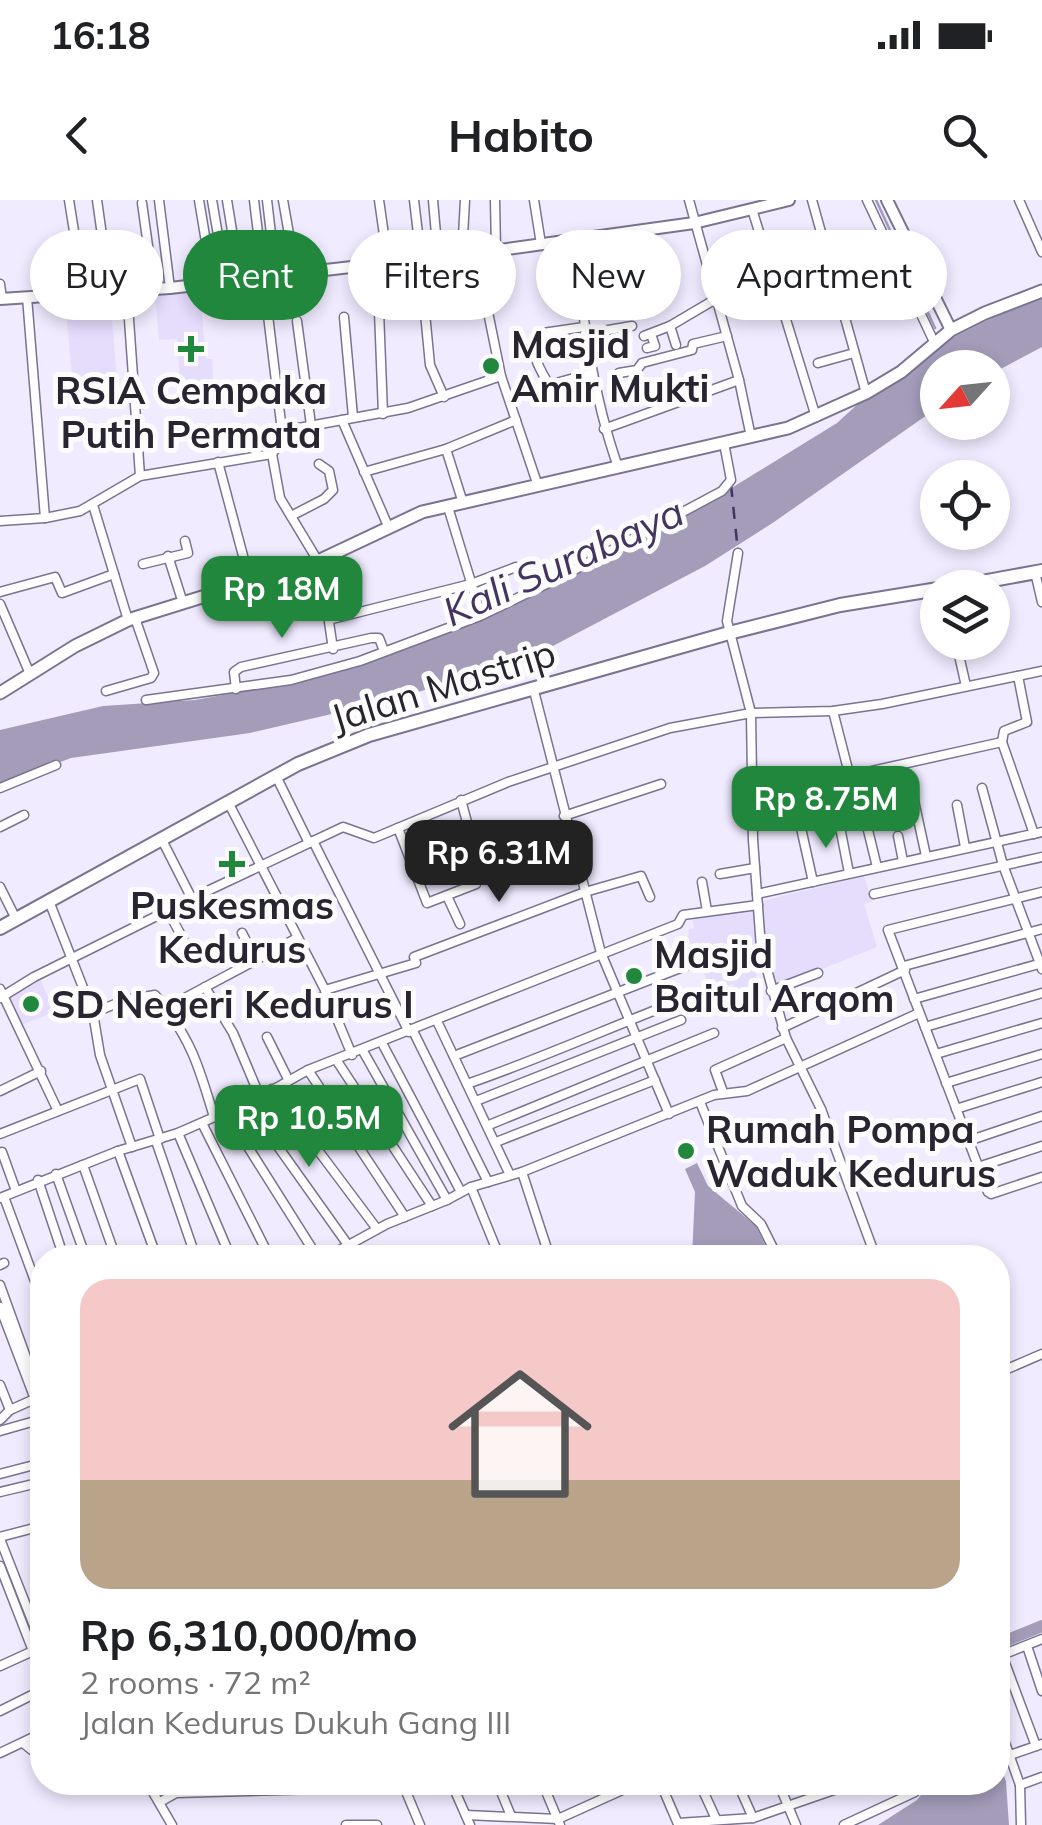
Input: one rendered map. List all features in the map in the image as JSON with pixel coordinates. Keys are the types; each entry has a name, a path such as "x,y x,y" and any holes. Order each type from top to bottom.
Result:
{"main road":[{"path":"0,693 75,646 132,619 318,561 422,512 751,436 816,417 866,394 901,372 951,330 1042,290"},
{"path":"1010,577 1039,572"},
{"name":"Jalan Mastrip","path":"0,928 322,753 533,687 728,633 840,604 920,592"}],"street":[{"path":"69,200 74,230"},
{"path":"96,200 101,230"},
{"path":"158,200 170,288"},
{"path":"199,200 204,230"},
{"path":"212,200 217,230"},
{"path":"228,200 232,230"},
{"path":"254,200 260,230"},
{"path":"267,200 268,230"},
{"path":"283,200 288,230"},
{"path":"379,200 383,230"},
{"path":"414,200 416,230"},
{"path":"434,200 436,230"},
{"path":"463,230 465,200"},
{"path":"495,200 496,230"},
{"path":"534,200 539,230"},
{"path":"688,200 701,251"},
{"path":"647,230 694,224 785,200"},
{"path":"812,200 820,230"},
{"path":"867,200 934,344"},
{"path":"887,200 951,330"},
{"path":"1019,200 1042,252"},
{"path":"142,203 146,230"},
{"path":"752,209 758,230"},
{"path":"0,284 1,299 30,297"},
{"path":"163,289 183,287"},
{"path":"27,297 45,518"},
{"path":"647,348 655,346 649,333 701,308"},
{"path":"344,317 353,418"},
{"path":"129,320 140,476"},
{"path":"273,320 282,431 272,454 276,486 318,561"},
{"path":"380,320 382,414"},
{"path":"426,320 430,365 444,397"},
{"path":"490,320 501,376 538,486"},
{"path":"583,320 604,429 618,467"},
{"path":"721,320 751,436"},
{"path":"788,320 816,417"},
{"path":"845,320 866,394"},
{"path":"297,322 311,426"},
{"path":"592,373 549,385 536,362 536,334 632,326"},
{"path":"670,326 676,345"},
{"path":"619,373 692,350 694,344 727,336"},
{"path":"587,347 621,341"},
{"path":"818,362 854,353"},
{"path":"282,431 382,414 501,376"},
{"path":"604,429 739,380"},
{"path":"342,420 388,526"},
{"path":"364,472 446,448 516,420"},
{"path":"146,700 291,680 481,615 722,491 731,480 724,442"},
{"path":"446,448 464,504"},
{"path":"0,521 45,518 93,506 140,476 272,454"},
{"path":"218,462 250,582"},
{"path":"291,516 333,490 329,471 319,464"},
{"path":"93,506 114,574 154,674 106,691"},
{"path":"448,507 481,615"},
{"path":"143,564 188,552 185,542"},
{"path":"738,553 728,608 728,633 751,713 761,948 782,1028 821,1108 871,1245"},
{"path":"168,556 184,603"},
{"path":"332,649 332,619 471,584 516,567"},
{"path":"1039,572 1042,602"},
{"path":"0,592 55,577 62,593 114,574"},
{"path":"1,610 30,674"},
{"path":"236,689 236,668 378,638 384,651"},
{"path":"960,660 966,686"},
{"path":"58,1110 1,994 311,842 346,827 374,838 461,800 670,728 751,713 833,711 1042,671"},
{"path":"757,894 1038,833 1002,742 1004,731 1027,722 1018,676"},
{"path":"533,687 601,953 669,1114"},
{"path":"833,711 854,793"},
{"path":"849,776 1002,742"},
{"path":"0,788 56,765"},
{"path":"276,776 488,1182"},
{"path":"564,816 661,784"},
{"path":"914,1000 1041,966 1003,865 982,788"},
{"path":"913,796 926,856"},
{"path":"461,800 477,859 568,829"},
{"path":"228,802 326,992 352,1055"},
{"path":"957,804 965,848"},
{"path":"0,826 24,815"},
{"path":"865,818 877,867"},
{"path":"839,822 849,873"},
{"path":"398,828 424,900 429,903 476,884"},
{"path":"801,828 813,882"},
{"path":"898,836 903,862"},
{"path":"162,840 192,899"},
{"path":"874,894 1042,857"},
{"path":"720,874 755,868"},
{"path":"282,1014 326,992 416,963 414,957 585,892 641,876 650,896"},
{"path":"702,882 707,911"},
{"path":"0,887 16,918"},
{"path":"1042,892 890,928 914,1000 991,1194 1042,1177"},
{"path":"448,896 460,924"},
{"path":"49,901 93,1013 110,1090 132,1147"},
{"path":"30,1269 2,1198 38,1180 178,1134 260,1097 308,1070 680,922 683,915 758,905"},
{"path":"168,911 183,939"},
{"path":"782,1028 904,968 1042,929"},
{"path":"242,933 256,960"},
{"path":"166,1008 297,938"},
{"path":"454,1056 693,962"},
{"path":"770,992 818,974"},
{"path":"205,987 233,1033 260,1097"},
{"path":"467,1084 541,1059 700,993"},
{"path":"925,1027 1042,993"},
{"path":"93,1013 152,994 177,1020 198,1062 214,1117"},
{"path":"247,1103 348,1245 466,1189 522,1172 724,1092 747,1091 919,1013"},
{"path":"476,1101 681,1020"},
{"path":"437,1021 510,1176"},
{"path":"936,1054 1042,1023"},
{"path":"489,1125 714,1033"},
{"path":"267,1037 288,1079"},
{"path":"724,1092 716,1070 786,1038"},
{"path":"382,1043 494,1245"},
{"path":"363,1051 448,1200"},
{"path":"946,1082 1042,1054"},
{"path":"337,1061 432,1206"},
{"path":"308,1070 405,1217"},
{"path":"0,1091 41,1071"},
{"path":"0,1134 142,1080 192,1245"},
{"path":"496,1142 655,1080"},
{"path":"956,1109 1042,1082"},
{"path":"272,1088 377,1230"},
{"path":"700,1102 742,1206 761,1224 772,1245"},
{"path":"226,1112 313,1245"},
{"path":"968,1140 1042,1116"},
{"path":"202,1123 263,1245"},
{"path":"178,1134 225,1245"},
{"path":"978,1167 1042,1146"},
{"path":"118,1151 152,1245"},
{"path":"2,1152 16,1191"},
{"path":"83,1164 111,1245"},
{"path":"522,1172 546,1245"},
{"path":"56,1174 81,1245"},
{"path":"38,1180 60,1245"},
{"path":"0,1285 30,1371"},
{"path":"0,1307 30,1376"},
{"path":"1010,1368 1042,1354"},
{"path":"0,1385 10,1410"},
{"path":"0,1420 10,1410 30,1401"},
{"path":"0,1431 30,1422"},
{"path":"0,1474 30,1467"},
{"path":"0,1492 30,1485"},
{"path":"30,1530 0,1538 30,1615"},
{"path":"0,1566 30,1643"},
{"path":"1010,1652 1042,1640"},
{"path":"1027,1646 1042,1691"},
{"path":"0,1666 30,1652"},
{"path":"1010,1679 1039,1745 1010,1756 1020,1785 1021,1825"},
{"path":"0,1710 30,1696"},
{"path":"0,1753 30,1739"},
{"path":"23,1742 30,1748"},
{"path":"1020,1785 1042,1777"},
{"path":"155,1795 172,1825"},
{"path":"160,1802 172,1795"},
{"path":"407,1795 420,1825"},
{"path":"457,1795 470,1825"},
{"path":"502,1795 511,1816"},
{"path":"548,1795 559,1822"},
{"path":"466,1815 559,1822 614,1795"},
{"path":"666,1795 678,1824 753,1818 822,1795"},
{"path":"705,1795 716,1819"},
{"path":"743,1795 753,1818"},
{"path":"784,1795 796,1825"},
{"path":"844,1825 909,1795"},
{"path":"346,1825 378,1825"}],"shaded area":[{"name":"RSIA Cempaka Putih Permata","path":"183,293 183,320 203,320 206,359 212,359 214,392 181,394 177,339 159,340 157,320 163,320 163,294"},
{"name":"Kali Surabaya","path":"1042,298 1042,347 1010,364 1010,350 935,350 954,337 1016,306"},
{"path":"67,320 112,320 118,392 74,397"},
{"name":"Kali Surabaya","path":"920,361 920,420 705,566 530,658 392,700 250,733 71,758 0,785 0,730 103,706 195,700 300,681 370,662 453,630 613,554 837,423"},
{"path":"864,876 872,901 864,904 877,947 775,988 769,984 762,901"},
{"path":"753,907 757,987 735,993 733,984 712,991 688,938 689,929 694,928 692,915"},
{"name":"SD Negeri Kedurus I","path":"40,979 55,1012 21,1025 7,996"},
{"path":"697,1163 708,1186 756,1226 765,1245 693,1245 695,1192 685,1169"},
{"path":"921,1795 1007,1795 1009,1825 878,1825"}],"waterway":[{"path":"876,200 935,328"},
{"path":"1010,1639 1042,1626"}],"ferry route":[{"path":"731,485 738,552"}],"place":[{"name":"RSIA Cempaka Putih Permata","path":"191,349"},
{"name":"Masjid Amir Mukti","path":"491,366"},
{"name":"Puskesmas Kedurus","path":"232,864"},
{"name":"Masjid Baitul Arqom","path":"634,976"},
{"name":"SD Negeri Kedurus I","path":"31,1004"},
{"name":"Rumah Pompa Waduk Kedurus","path":"686,1151"}]}
